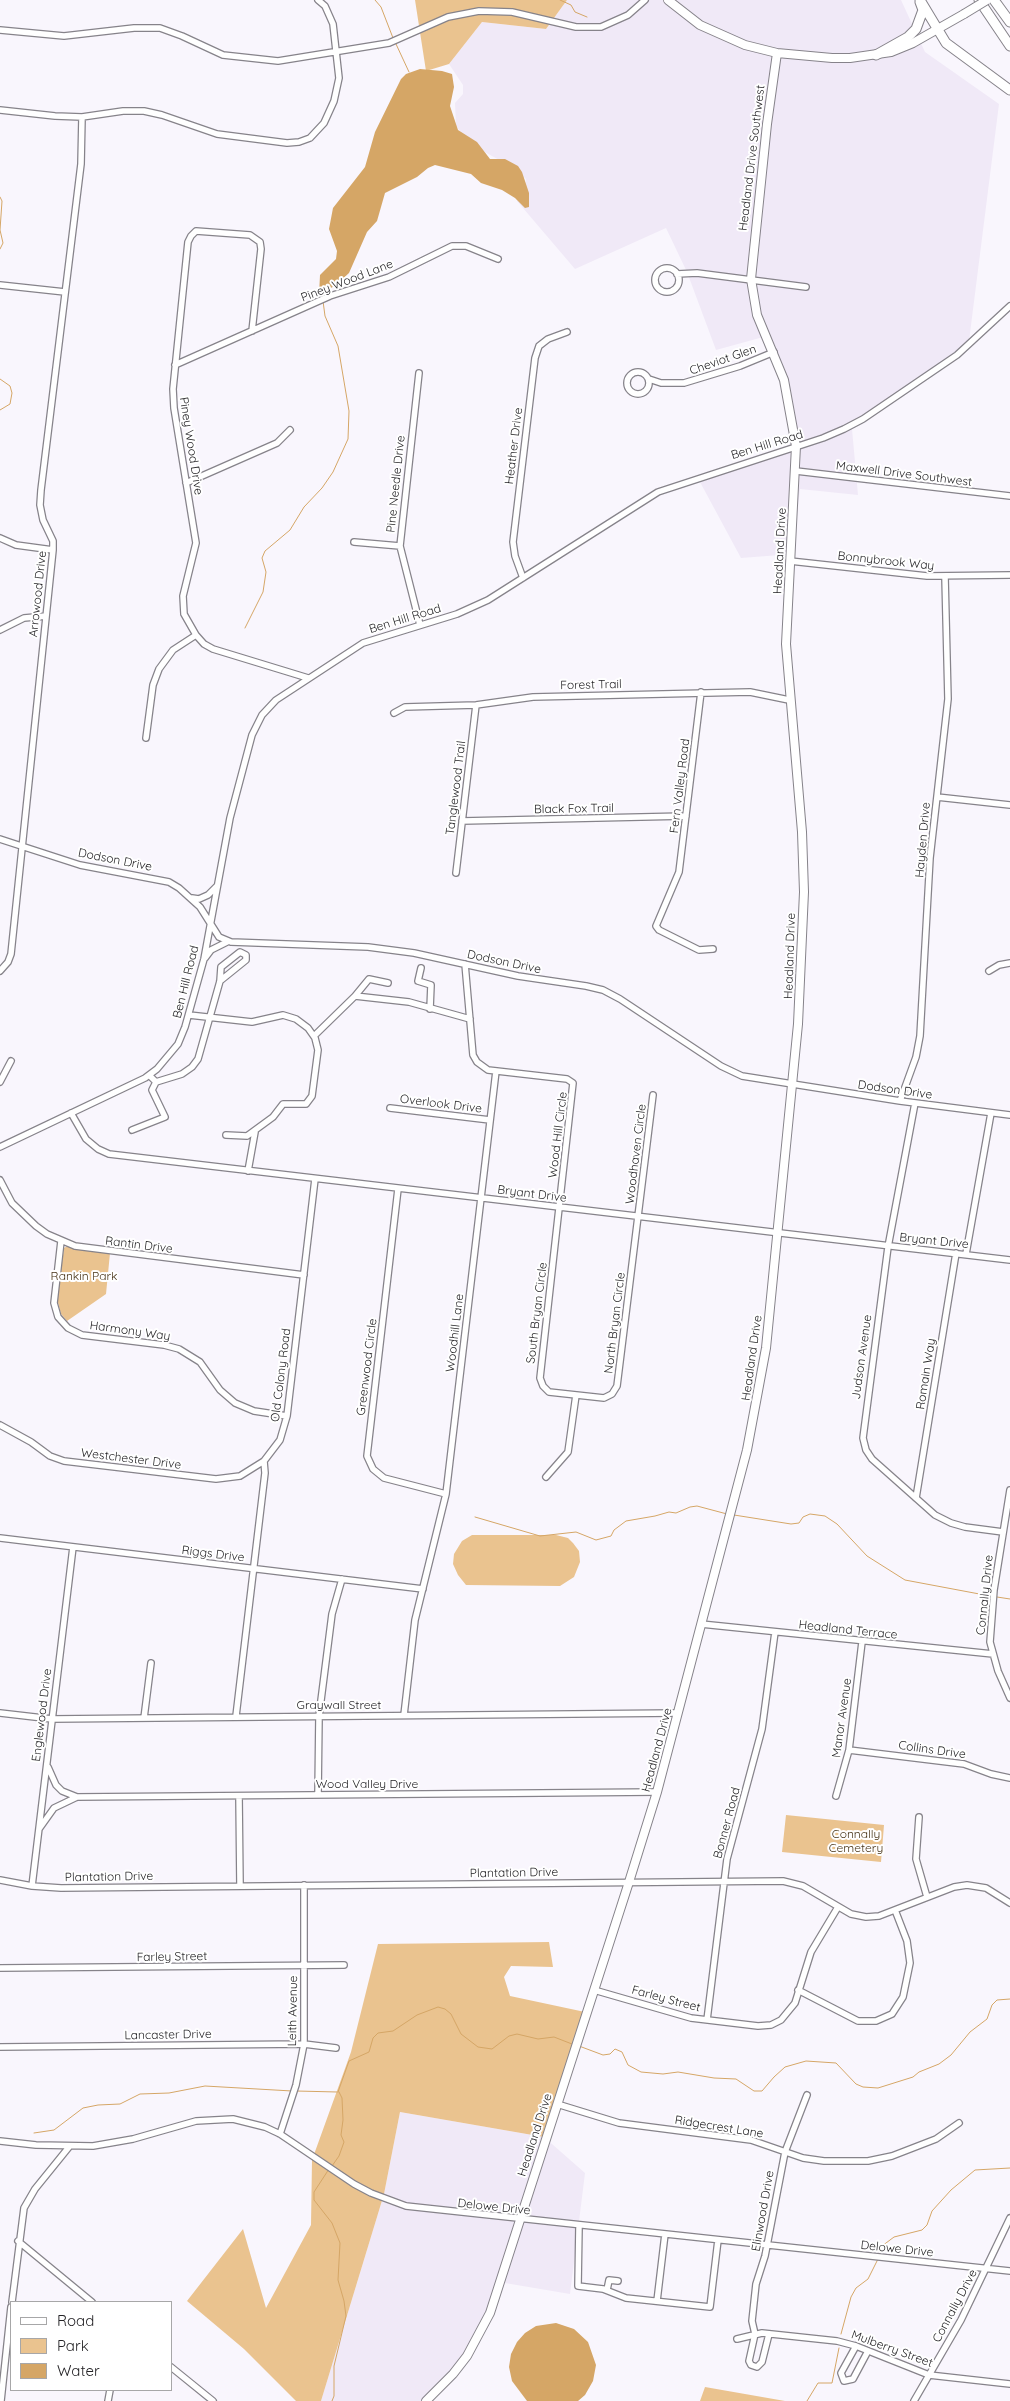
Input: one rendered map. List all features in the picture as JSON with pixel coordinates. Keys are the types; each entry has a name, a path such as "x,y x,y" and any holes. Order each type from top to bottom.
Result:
{"highway":[{"path":"920,0 946,43 1010,90"},
{"path":"876,56 908,37 916,29 923,10 920,0"},
{"path":"979,0 1010,46"},
{"path":"994,0 1010,22"}],"main road":[{"path":"668,0 685,14 714,32 745,45 778,53 832,58 876,56 913,43 987,0"},
{"name":"Headland Drive Southwest","path":"751,267 767,124 778,53"},
{"name":"Headland Drive","path":"426,2401 453,2374 478,2337 490,2313 657,1792 757,1405 766,1348 802,982 804,892 802,832 789,700 786,644 796,446 784,380 774,352 757,315 751,267"}],"street":[{"path":"0,110 82,117 123,111 144,111 162,115 217,134 287,143 299,142 310,138 319,130 334,101 339,78 331,17 318,0"},
{"path":"0,30 64,36 134,28 160,28 178,34 223,55 278,61 389,43 448,17 479,11 512,12 576,27 600,27 628,15 645,0"},
{"name":"Arrowood Drive","path":"0,972 8,962 11,954 53,550 53,541 43,520 40,505 82,153 82,117"},
{"name":"Piney Wood Drive","path":"252,330 261,249 260,242 250,235 196,231 188,242 175,365 174,408 196,543 182,606 186,621 204,644 214,649 308,678"},
{"name":"Piney Wood Lane","path":"175,365 330,296 389,277 452,246 466,246 498,259"},
{"path":"677,274 678,283 672,290 663,290 657,285 656,276 662,269 671,269 677,274 696,273 806,287"},
{"path":"0,285 65,292"},
{"name":"Ben Hill Road","path":"0,1147 149,1074 169,1057 178,1044 189,1015 204,959 230,818 252,735 269,706 308,678 363,643 473,608 658,492 844,429 959,353 1010,306"},
{"name":"Heather Drive","path":"522,578 514,556 514,542 535,358 539,346 548,338 567,332"},
{"name":"Cheviot Glen","path":"649,380 648,388 641,394 633,393 627,386 628,377 635,372 644,373 649,380 662,383 684,383 740,366 774,352"},
{"name":"Pine Needle Drive","path":"419,373 400,546 420,625"},
{"path":"186,483 277,443 290,430"},
{"name":"Maxwell Drive Southwest","path":"796,472 1010,496"},
{"path":"0,538 16,545 53,550"},
{"path":"354,542 400,546"},
{"name":"Bonnybrook Way","path":"790,561 945,577 1010,575"},
{"name":"Hayden Drive","path":"900,1101 916,1057 920,1036 930,858 948,699 945,577"},
{"path":"0,630 24,618 46,616"},
{"path":"146,738 154,685 159,670 173,650 196,635"},
{"name":"Fern Valley Road","path":"701,692 679,872 656,926 659,930 699,950 713,949"},
{"name":"Forest Trail","path":"394,713 405,707 476,705 533,697 750,692 789,700"},
{"name":"Tanglewood Trail","path":"456,873 476,705"},
{"path":"937,797 1010,805"},
{"name":"Black Fox Trail","path":"462,821 686,816"},
{"name":"Dodson Drive","path":"0,839 80,865 164,880 180,888 192,898 210,921 219,937 228,941 368,947 414,953 518,976 602,990 620,999 731,1071 752,1079 1010,1116"},
{"path":"192,898 199,899 208,895 217,886"},
{"path":"204,959 211,950 228,941"},
{"path":"132,1130 165,1117 152,1090 156,1082 182,1074 192,1067 198,1059 208,1018 220,981 220,967 240,952 246,955 246,960 220,981"},
{"path":"989,971 999,965 1010,963"},
{"path":"465,964 473,1055 482,1067 496,1071"},
{"path":"421,968 418,981 431,985 430,1009"},
{"path":"314,1036 370,979 388,982"},
{"path":"355,996 409,1002 470,1018"},
{"path":"189,1015 252,1022 282,1015 296,1019 308,1028 314,1036 318,1050 312,1096 306,1104 283,1104 273,1117 247,1136 226,1135"},
{"path":"0,1082 10,1061"},
{"name":"Woodhill Lane","path":"404,1715 415,1620 446,1494 496,1071"},
{"name":"Wood Hill Circle","path":"496,1071 567,1079 573,1084 560,1207"},
{"path":"149,1074 156,1082"},
{"name":"Woodhaven Circle","path":"638,1216 653,1095"},
{"name":"Judson Avenue","path":"915,1103 888,1247 862,1438 866,1450 872,1459 935,1515 951,1523 1003,1532"},
{"name":"Overlook Drive","path":"390,1108 490,1120"},
{"name":"Bryant Drive","path":"71,1113 86,1139 98,1149 109,1154 1010,1260"},
{"path":"966,1254 991,1113"},
{"path":"248,1171 255,1132"},
{"name":"Old Colony Road","path":"264,1461 280,1440 287,1416 315,1179"},
{"name":"Rantin Drive","path":"0,1180 12,1203 24,1216 36,1226 61,1241 88,1248 304,1275"},
{"name":"Greenwood Circle","path":"398,1189 367,1456 373,1469 384,1478 446,1494"},
{"name":"South Bryan Circle","path":"560,1207 540,1378 542,1386 549,1392 576,1395"},
{"name":"North Bryan Circle","path":"576,1395 604,1398 612,1394 617,1386 638,1216"},
{"name":"Harmony Way","path":"61,1241 54,1303 58,1317 68,1328 82,1334 164,1345 179,1349 200,1362 220,1390 235,1403 254,1411 287,1416"},
{"name":"Romain Way","path":"916,1498 956,1253"},
{"path":"546,1477 568,1452 576,1395"},
{"name":"Westchester Drive","path":"0,1425 31,1442 50,1456 64,1462 216,1479 240,1476 264,1461"},
{"path":"236,1716 265,1474 264,1461"},
{"name":"Connally Drive","path":"1010,1490 991,1620 990,1642 1010,1698"},
{"name":"Riggs Drive","path":"0,1538 423,1589"},
{"name":"Englewood Drive","path":"32,1886 73,1547"},
{"path":"318,1795 319,1716 332,1614 342,1579"},
{"name":"Headland Terrace","path":"701,1624 993,1654"},
{"name":"Bonner Road","path":"707,2020 723,1882 731,1838 762,1730 774,1632"},
{"name":"Manor Avenue","path":"836,1796 849,1750 862,1642"},
{"path":"144,1718 151,1663"},
{"name":"Graywall Street","path":"0,1713 52,1719 678,1712"},
{"path":"49,1744 48,1766 52,1780 62,1791 77,1797"},
{"name":"Collins Drive","path":"849,1750 964,1764 991,1774 1010,1778"},
{"name":"Wood Valley Drive","path":"39,1829 54,1808 77,1797 657,1792"},
{"path":"239,1796 240,1886"},
{"path":"919,1817 916,1860 927,1897"},
{"name":"Plantation Drive","path":"0,1880 32,1886 793,1882 851,1914 866,1917 879,1916 954,1887 973,1885 986,1888 1010,1902"},
{"name":"Leith Avenue","path":"280,2134 296,2085 304,2044 304,1885"},
{"name":"Farley Street","path":"594,1990 677,2015 765,2026 781,2020 790,2012 811,1952 838,1907"},
{"path":"798,1990 858,2021 876,2021 892,2014 903,1997 910,1963 907,1941 895,1910"},
{"name":"Farley Street","path":"0,1968 344,1965"},
{"name":"Lancaster Drive","path":"0,2048 304,2044 336,2048"},
{"name":"Elinwood Drive","path":"769,2334 762,2362 754,2367 749,2361 755,2334 752,2321 754,2293 767,2245 785,2152 807,2095"},
{"name":"Ridgecrest Lane","path":"557,2104 619,2123 751,2140 785,2152 824,2162 868,2161 918,2147 936,2139 959,2123"},
{"name":"Delowe Drive","path":"0,2141 69,2147 118,2143 184,2123 218,2118 250,2122 280,2134 354,2184 388,2200 423,2209 1010,2271"},
{"path":"12,2301 22,2217 29,2199 69,2147"},
{"name":"Connally Drive","path":"914,2401 961,2320 1010,2218"},
{"path":"580,2226 578,2286 607,2290 609,2280 618,2281"},
{"path":"657,2301 665,2234"},
{"path":"603,2289 616,2296 710,2307 718,2240"},
{"path":"18,2241 91,2301"},
{"path":"1,2401 10,2316"},
{"name":"Mulberry Street","path":"737,2339 755,2334 769,2334 838,2341 856,2346 929,2375 1010,2384"},
{"path":"856,2346 841,2373 844,2381 853,2379 868,2351"},
{"path":"172,2368 214,2401"}],"shaded area":[{"path":"567,0 901,0 925,52 999,104 969,341 852,429 858,495 800,489 793,554 741,558 700,482 794,449 789,403 767,336 716,350 687,272 666,228 575,269 517,201 524,192 526,179 514,168 470,144 456,126 455,103 463,94 463,85 449,64 482,22 546,29"},
{"path":"400,2112 544,2137 585,2173 570,2294 499,2282 484,2331 429,2401 321,2401 384,2194"}],"green space":[{"path":"415,0 567,0 546,29 482,22 449,64 426,71"},
{"name":"Rankin Park","path":"69,1245 110,1253 106,1294 67,1321 61,1314 57,1299 64,1248"},
{"path":"472,1535 556,1535 568,1538 579,1551 580,1562 574,1577 560,1586 466,1585 458,1575 453,1564 454,1554 462,1541"},
{"name":"Connally Cemetery","path":"786,1815 884,1825 881,1862 782,1852"},
{"path":"549,1942 553,1967 511,1966 504,1977 510,1996 585,2012 544,2137 400,2112 384,2194 321,2401 296,2401 244,2349 187,2301 243,2229 266,2308 311,2225 312,2160 351,2052 378,1944"},
{"path":"705,2387 785,2401 700,2401"}],"water":[{"path":"420,69 452,74 454,87 450,106 458,130 477,142 490,159 505,159 518,166 529,193 529,207 525,208 515,198 502,190 481,183 471,174 435,165 417,177 385,193 377,221 367,232 349,273 336,285 319,295 320,275 336,259 337,251 329,229 333,208 365,167 375,132 401,79 406,74"},
{"path":"556,2323 574,2329 588,2342 596,2365 593,2381 585,2395 578,2401 527,2401 512,2381 509,2367 511,2354 517,2342 525,2333 536,2326"}],"waterway":[{"path":"375,0 381,7 393,38"},
{"path":"560,0 571,5 575,12 587,17"},
{"path":"396,44 409,72"},
{"path":"0,197 2,201 0,230 3,243 0,249"},
{"path":"245,628 263,592 266,572 262,558 265,551 290,530 304,507 322,488 333,472 348,439 349,411 338,346 325,316 323,301"},
{"path":"0,379 10,386 12,393 10,404 0,410"},
{"path":"475,1517 540,1536 576,1532 596,1540 611,1536 614,1530 626,1521 669,1512 676,1513 690,1507 697,1506 727,1514"},
{"path":"734,1515 791,1524 799,1523 803,1517 810,1514 825,1516 837,1524 867,1556 905,1580 990,1596"},
{"path":"997,1597 1010,1599"},
{"path":"579,2046 603,2055 610,2054 615,2049 622,2052 628,2065 641,2072 663,2074 678,2072 714,2078 736,2079 754,2091 762,2091 785,2067 806,2061 836,2063 856,2084 863,2087 878,2088 913,2077 919,2072 939,2064 951,2055 970,2032 987,2019 992,2005 997,2000 1010,1999"},
{"path":"338,2092 349,2061 369,2052 373,2038 378,2033 393,2031 417,2015 438,2007 445,2009 451,2014 461,2034 478,2047 492,2049 509,2036 517,2034 538,2039 554,2037 572,2044"},
{"path":"34,2133 54,2130 83,2108 120,2104 140,2094 169,2093 205,2086 292,2091"},
{"path":"296,2091 337,2092"},
{"path":"332,2166 339,2156 344,2142 341,2135 343,2120 342,2098 339,2092"},
{"path":"879,2251 882,2246 894,2237 922,2230 927,2225 932,2211 951,2190 975,2170 1010,2168"},
{"path":"329,2169 314,2192 314,2200 332,2223 340,2243 338,2280 346,2316 334,2366 334,2396 332,2401"},
{"path":"841,2334 851,2297 856,2288 868,2279 878,2259"},
{"path":"807,2401 818,2383 832,2383 839,2348"}]}
